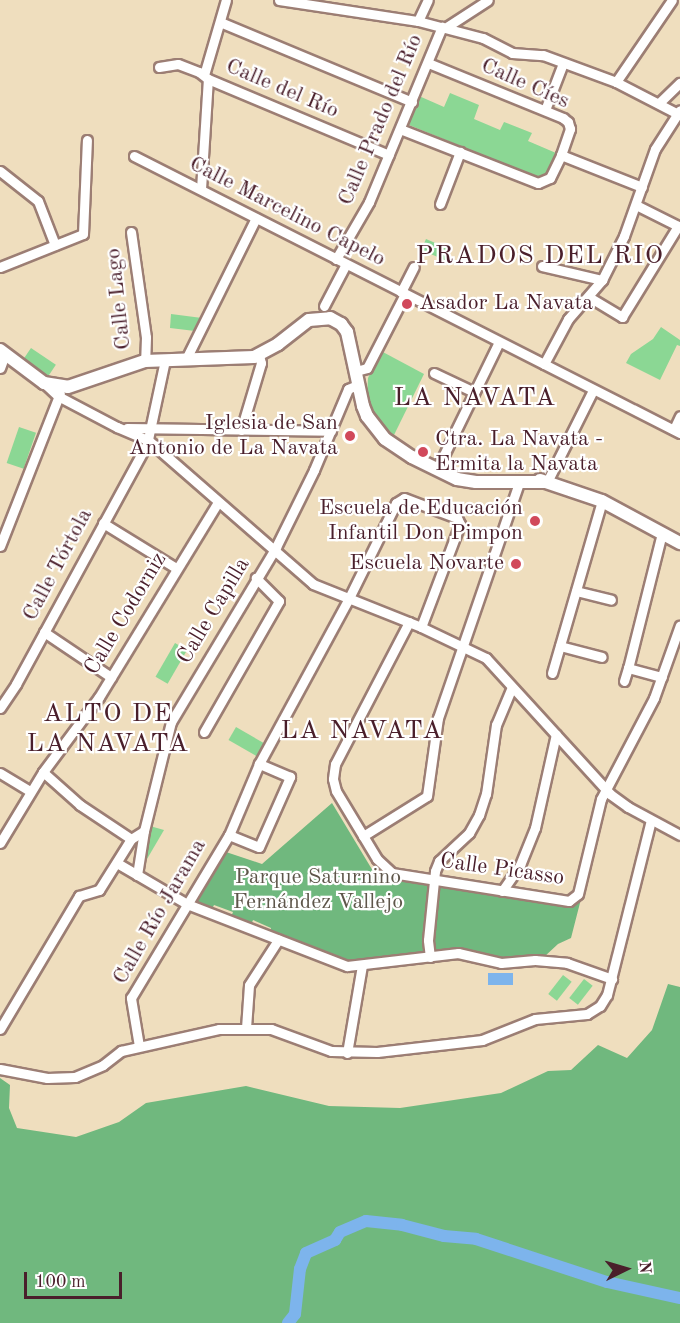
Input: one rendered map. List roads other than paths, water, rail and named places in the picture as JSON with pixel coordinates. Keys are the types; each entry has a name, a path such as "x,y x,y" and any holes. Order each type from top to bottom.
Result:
{"main road":[{"path":"3,352 44,382 62,392 145,361 241,358 259,355 309,320 326,317 338,322 347,332 363,406 375,429 398,448 453,476 519,483 541,480"},
{"path":"453,476 541,480 602,501 680,543"},
{"path":"485,476 494,479 516,480 519,483"}],"street":[{"path":"201,189 206,77 226,0"},
{"path":"279,0 418,21 483,38 512,53 543,55 616,82 679,113 655,149 636,205 602,280 568,318 543,364"},
{"path":"418,21 428,0"},
{"path":"443,27 488,0"},
{"path":"616,82 672,0"},
{"path":"219,22 412,102"},
{"name":"Calle Prado del Río","path":"324,306 443,27"},
{"name":"Calle Cíes","path":"400,129 538,183 550,178 561,155 570,129 568,122 545,110 428,63"},
{"path":"545,110 562,63"},
{"name":"Calle del Río","path":"159,67 178,64 389,154"},
{"path":"659,103 680,83"},
{"path":"0,267 83,234 87,140"},
{"path":"440,204 460,152"},
{"path":"561,155 642,187"},
{"name":"Calle Marcelino Capelo","path":"134,156 677,431"},
{"path":"0,171 38,201 55,245"},
{"path":"589,297 622,317 678,226 636,205"},
{"path":"186,359 256,219"},
{"name":"Calle Lago","path":"131,232 146,337 145,361"},
{"path":"542,266 602,280"},
{"name":"Calle Capilla","path":"137,874 144,831 171,722 286,528 348,389 367,368 414,267"},
{"path":"437,469 499,342"},
{"path":"0,368 3,352"},
{"path":"241,430 261,363 259,355"},
{"name":"Calle Tórtola","path":"0,708 44,632 149,435 165,360"},
{"path":"434,373 474,392"},
{"path":"541,480 593,390"},
{"path":"0,546 62,392 117,428 149,435 241,430 331,431"},
{"path":"677,431 680,416"},
{"path":"149,435 218,502 313,584 421,627 486,658 606,789 628,807 680,835"},
{"path":"363,836 427,796 435,758 438,718 519,483"},
{"name":"Calle Río Jarama","path":"140,1046 131,998 229,835 259,764 400,499 457,518 460,524 421,627"},
{"path":"552,673 602,501"},
{"name":"Calle Codorniz","path":"0,843 30,791 111,676 218,502"},
{"path":"103,523 176,568"},
{"path":"624,681 662,533"},
{"path":"204,732 279,601 256,578"},
{"path":"576,591 611,600"},
{"name":"Calle Picasso","path":"409,622 335,764 333,779 336,791 377,859 392,873 569,902 578,894 606,789 654,698 680,625"},
{"path":"44,632 111,676"},
{"path":"560,646 602,657"},
{"path":"628,668 662,677"},
{"path":"429,957 428,940 434,880 439,861 468,832 479,815 486,794 496,725 512,687"},
{"path":"502,891 520,864 535,828 556,734"},
{"path":"229,835 259,847 290,777 259,764"},
{"path":"43,772 80,805 131,838"},
{"path":"0,773 30,791"},
{"path":"0,1069 47,1078 75,1077 104,1065 121,1051 219,1029 271,1029 331,1051 347,1053 482,1040 534,1019 587,1014 600,1006 612,980 651,820"},
{"path":"0,1029 79,896 99,890 131,838 144,831"},
{"path":"117,863 187,904 347,966 458,953 501,963 535,960 567,963 612,980"},
{"path":"246,1028 249,986 278,940"},
{"path":"347,1053 362,965"}],"water":[{"path":"488,973 513,973 513,985 488,985"}],"waterway":[{"path":"288,1323 295,1314 300,1269 306,1253 335,1240 340,1232 366,1221 402,1225 444,1236 476,1239 607,1282 680,1298"}],"place":[{"name":"Asador La Navata","path":"407,304"},
{"name":"Iglesia de San Antonio de La Navata","path":"350,436"},
{"name":"Ctra. La Navata - Ermita la Navata","path":"423,452"},
{"name":"Escuela de Educación Infantil Don Pimpon","path":"535,521"},
{"name":"Escuela Novarte","path":"516,564"}],"district":[{"name":"PRADOS DEL RIO","path":"540,257"},
{"name":"LA NAVATA","path":"475,399"},
{"name":"ALTO DE LA NAVATA","path":"108,730"},
{"name":"LA NAVATA","path":"362,732"}],"park label":[{"name":"Parque Saturnino Fernández Vallejo","path":"318,890"}]}
